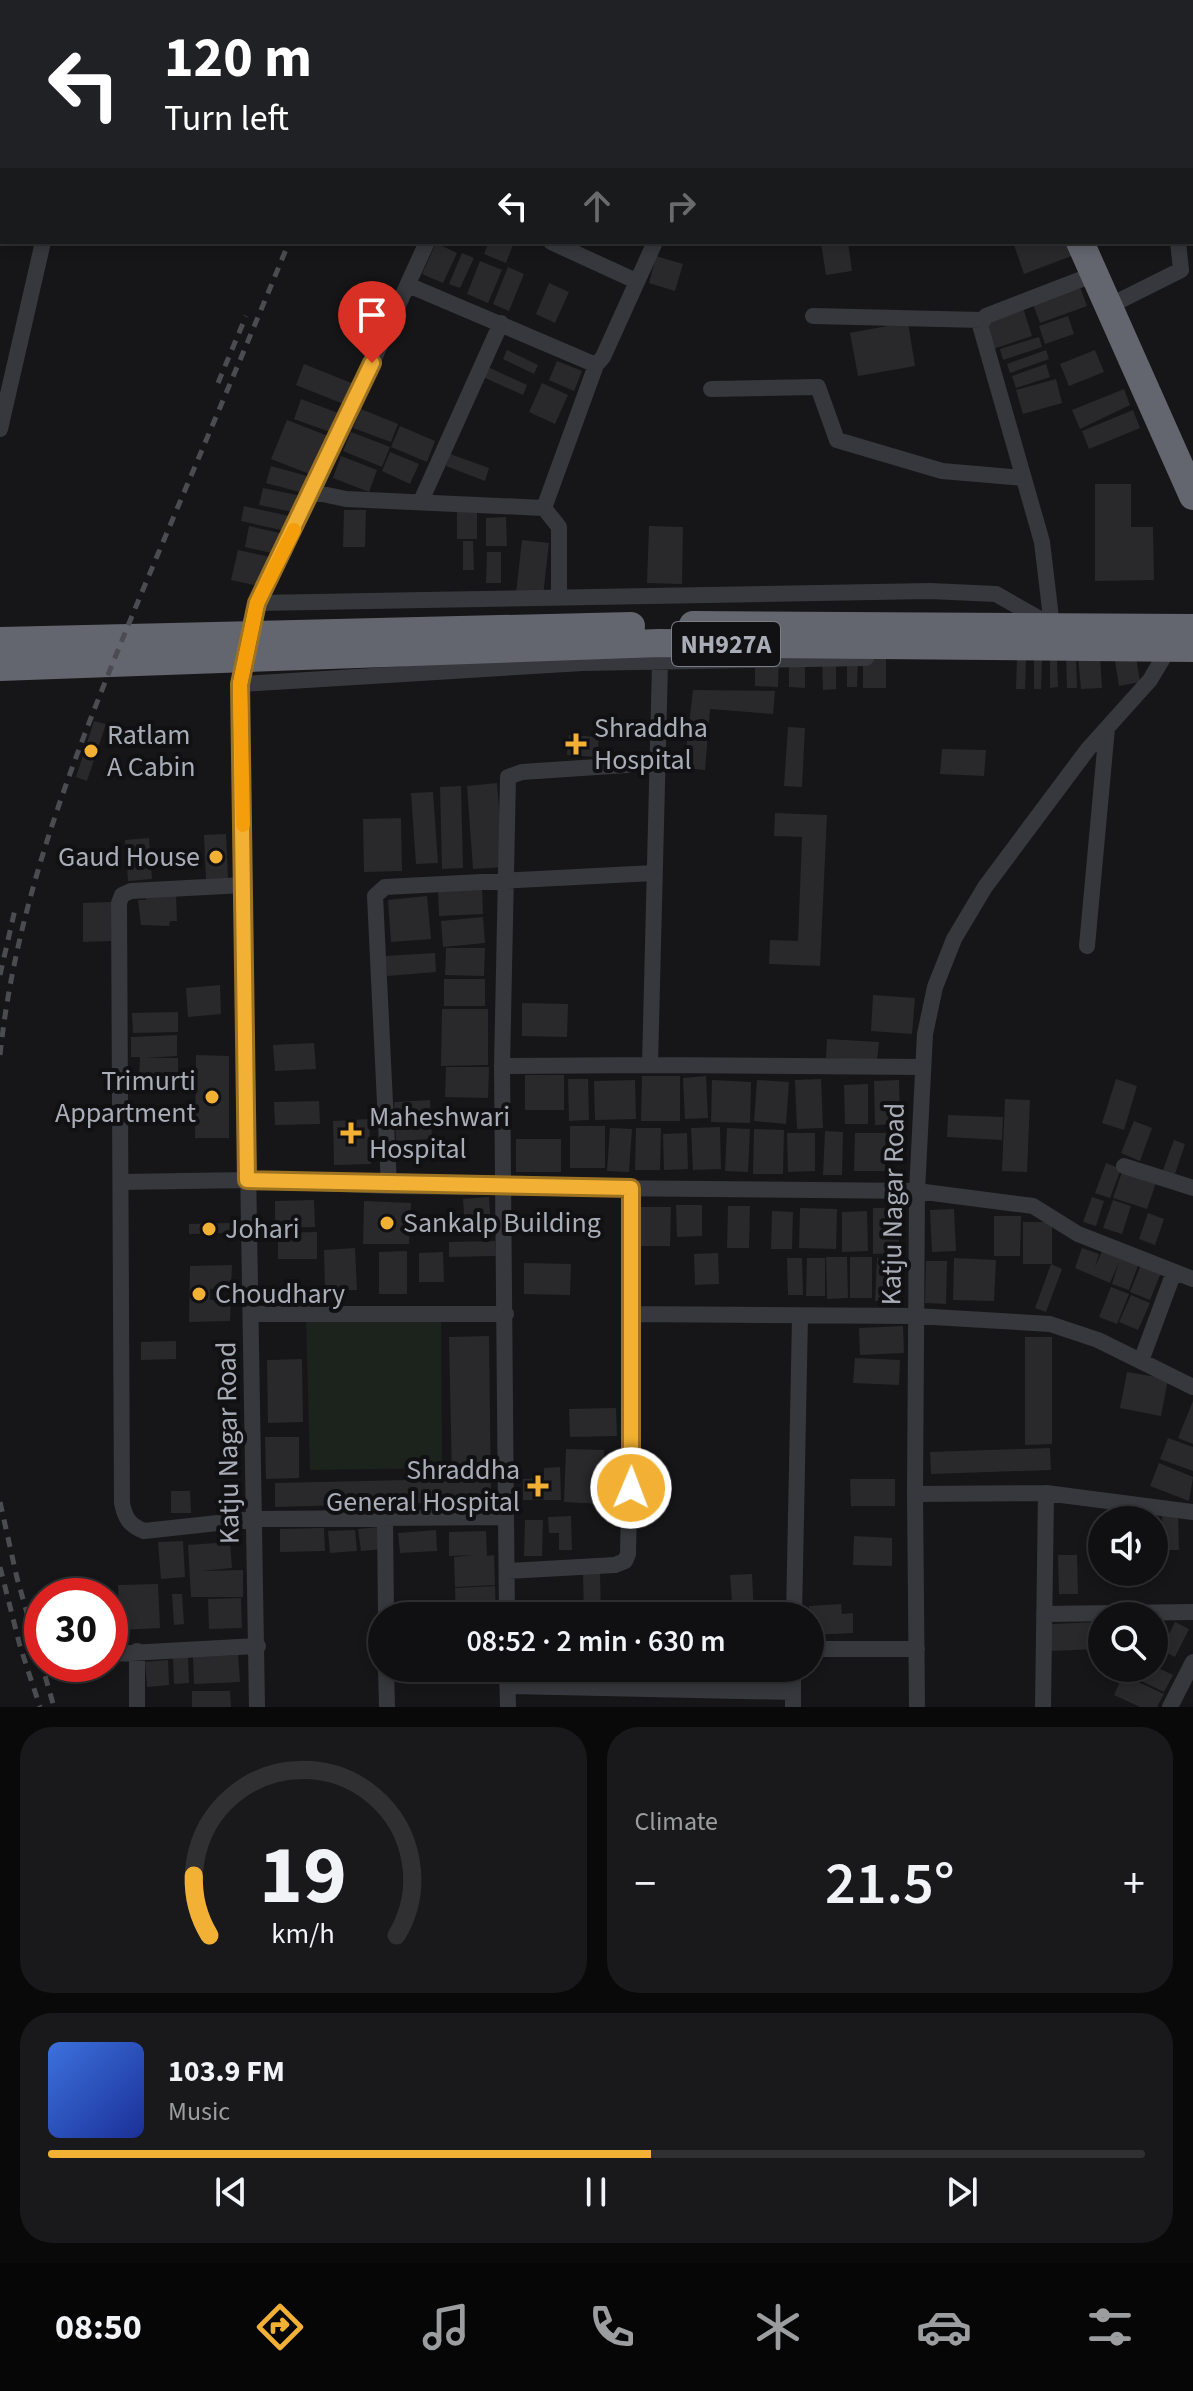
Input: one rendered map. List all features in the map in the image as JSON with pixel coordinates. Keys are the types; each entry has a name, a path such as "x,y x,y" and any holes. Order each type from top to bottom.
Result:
{"highway":[{"path":"1081,244 1119,301 1193,468"},
{"path":"1094,244 1099,272 1193,496"},
{"name":"NH927A","path":"10,654 155,650 232,660 261,647 800,623 1050,636 1181,648"},
{"name":"NH927A","path":"1050,636 1193,628"}],"street":[{"path":"0,429 43,244"},
{"name":"Katju Nagar Road","path":"257,1707 244,885 232,660 426,244"},
{"path":"555,244 636,281"},
{"path":"544,508 596,365 603,357 654,244"},
{"path":"1119,301 1181,270 1178,244"},
{"path":"813,316 982,320 1099,272"},
{"path":"408,285 596,365"},
{"path":"982,320 980,325 1042,542 1050,636"},
{"path":"421,501 501,323"},
{"path":"711,389 818,387 837,440 942,471 1023,478"},
{"path":"313,492 346,499 544,508 559,527 559,597"},
{"path":"257,603 956,592 996,594 1050,636"},
{"path":"232,660 660,664 973,655 1050,636"},
{"name":"Katju Nagar Road","path":"917,1707 917,1191 925,1034 935,987 954,939 985,887 1107,728 1181,648"},
{"path":"650,1065 660,664"},
{"path":"1087,946 1107,728"},
{"path":"507,1602 502,1066 508,777 522,772 656,763"},
{"path":"389,1186 375,896 385,887 654,873"},
{"path":"244,885 131,891 122,895 119,903 122,1503 125,1518 144,1531 255,1519 506,1517"},
{"path":"502,1066 923,1067"},
{"path":"1124,1166 1193,1188"},
{"path":"122,1182 247,1180 389,1186 917,1191 1033,1206 1078,1234 1193,1279"},
{"path":"507,1571 615,1565 625,1561 630,1546 631,1188"},
{"path":"1141,1361 1174,1272"},
{"path":"252,1314 506,1314"},
{"path":"633,1314 916,1316 1050,1324 1098,1340 1193,1387"},
{"path":"794,1602 800,1317"},
{"path":"915,1494 1046,1493 1193,1512"},
{"path":"1043,1707 1046,1493"},
{"path":"385,1519 386,1602"},
{"path":"1044,1614 1193,1612"},
{"path":"128,1652 258,1646"},
{"path":"824,1649 917,1649"},
{"path":"137,1651 137,1707"},
{"path":"1170,1707 1193,1662"},
{"path":"386,1682 387,1707"},
{"path":"508,1682 508,1707"},
{"path":"508,1686 793,1700"}],"shaded area":[{"path":"441,1310 442,1468 310,1470 306,1315"}],"building":[{"path":"436,244 457,253 443,283 422,274"},
{"path":"488,244 513,244 506,263 484,254"},
{"path":"821,244 848,244 852,271 826,275"},
{"path":"1014,244 1070,244 1074,255 1024,274"},
{"path":"462,253 474,258 460,288 449,284"},
{"path":"656,256 683,264 675,291 649,283"},
{"path":"480,261 502,270 488,303 467,294"},
{"path":"508,267 524,274 509,311 493,304"},
{"path":"549,283 569,292 555,323 536,314"},
{"path":"1080,287 1087,306 1040,323 1033,304"},
{"path":"1023,308 1032,336 993,349 984,321"},
{"path":"1068,316 1074,334 1045,344 1039,326"},
{"path":"908,322 915,366 858,376 850,333"},
{"path":"1039,337 1042,347 1003,360 1000,349"},
{"path":"507,350 538,365 534,374 503,359"},
{"path":"1046,350 1049,359 1010,373 1007,364"},
{"path":"1095,350 1104,372 1069,386 1060,364"},
{"path":"557,361 582,371 574,391 549,380"},
{"path":"304,364 354,384 346,405 296,385"},
{"path":"1046,364 1050,377 1016,388 1012,376"},
{"path":"488,367 527,385 523,395 483,377"},
{"path":"1056,379 1062,403 1023,414 1016,390"},
{"path":"542,383 568,395 555,424 529,412"},
{"path":"1124,389 1130,405 1080,429 1072,410"},
{"path":"301,399 341,414 333,433 294,419"},
{"path":"361,409 398,424 391,442 353,428"},
{"path":"1133,410 1140,428 1089,449 1082,431"},
{"path":"287,420 328,436 312,475 271,459"},
{"path":"400,426 435,441 427,462 391,447"},
{"path":"351,432 390,447 382,467 343,451"},
{"path":"390,452 419,464 410,484 382,471"},
{"path":"450,454 489,468 485,481 446,466"},
{"path":"341,456 377,470 369,492 333,478"},
{"path":"271,466 307,476 303,493 266,483"},
{"path":"1095,484 1131,484 1131,527 1153,527 1154,580 1095,581"},
{"path":"263,488 297,495 293,512 259,505"},
{"path":"244,506 294,517 290,532 241,521"},
{"path":"457,509 477,509 477,539 457,539"},
{"path":"344,510 366,510 365,547 343,547"},
{"path":"506,517 507,546 486,546 486,518"},
{"path":"249,526 284,534 280,555 245,547"},
{"path":"649,526 683,527 682,584 647,583"},
{"path":"522,540 549,543 543,596 516,593"},
{"path":"463,541 473,541 474,570 463,570"},
{"path":"238,550 275,558 268,588 231,580"},
{"path":"487,552 501,552 501,583 486,583"},
{"path":"1100,656 1102,688 1081,689 1078,657"},
{"path":"755,657 779,657 778,687 755,686"},
{"path":"789,657 805,657 805,688 789,687"},
{"path":"847,657 858,657 857,687 847,687"},
{"path":"1136,657 1140,682 1119,686 1115,661"},
{"path":"822,658 836,658 836,689 823,690"},
{"path":"863,658 886,658 886,688 863,688"},
{"path":"1017,658 1026,659 1025,689 1016,689"},
{"path":"1034,658 1042,659 1041,689 1034,689"},
{"path":"1050,658 1057,658 1058,687 1050,688"},
{"path":"1066,658 1076,658 1077,688 1067,688"},
{"path":"693,690 775,691 773,714 710,709 705,770 684,768"},
{"name":"Ratlam A Cabin","path":"94,721 106,724 87,781 76,777"},
{"path":"788,727 805,728 802,787 784,786"},
{"path":"569,735 599,737 597,757 567,755"},
{"path":"942,749 986,750 984,776 940,774"},
{"path":"497,783 504,867 473,869 467,786"},
{"path":"461,786 463,868 442,869 440,787"},
{"path":"433,792 438,863 416,864 411,793"},
{"path":"775,813 827,815 820,966 769,964 770,940 798,941 802,837 774,836"},
{"path":"401,818 402,871 364,872 363,819"},
{"name":"Gaud House","path":"226,834 228,879 206,880 204,835"},
{"path":"149,838 152,879 128,881 125,840"},
{"path":"482,885 483,914 439,916 438,889"},
{"path":"146,894 176,894 177,921 170,921 169,926 141,925 138,900 146,900"},
{"path":"427,896 431,939 391,942 388,900"},
{"path":"111,902 111,941 83,942 83,903"},
{"path":"483,917 485,943 443,947 441,921"},
{"path":"446,948 485,948 484,976 445,975"},
{"path":"435,953 436,972 387,976 385,956"},
{"path":"444,979 485,979 485,1006 444,1006"},
{"path":"220,985 221,1014 188,1017 186,988"},
{"path":"873,995 915,998 912,1034 871,1031"},
{"path":"522,1003 568,1004 567,1037 522,1036"},
{"path":"442,1009 488,1009 488,1065 441,1066"},
{"path":"178,1012 178,1032 133,1033 132,1013"},
{"path":"177,1035 177,1056 145,1058 178,1058 178,1081 139,1080 140,1057 131,1057 131,1037"},
{"path":"827,1039 879,1042 877,1061 826,1058"},
{"path":"314,1043 316,1069 275,1071 273,1045"},
{"name":"Trimurti Appartment","path":"196,1055 229,1056 229,1138 195,1138"},
{"path":"446,1067 489,1067 488,1098 445,1097"},
{"path":"525,1075 564,1075 564,1110 525,1110"},
{"path":"642,1076 680,1076 680,1121 641,1121"},
{"path":"706,1076 708,1118 685,1119 683,1078"},
{"path":"568,1079 588,1079 589,1120 569,1121"},
{"path":"821,1079 823,1128 797,1129 795,1080"},
{"path":"1116,1079 1137,1086 1124,1130 1102,1123"},
{"path":"635,1080 636,1119 595,1120 594,1081"},
{"path":"712,1080 751,1082 750,1123 711,1122"},
{"path":"757,1080 789,1082 786,1124 754,1121"},
{"path":"899,1080 900,1124 875,1125 874,1081"},
{"path":"868,1084 868,1124 845,1124 844,1085"},
{"path":"1005,1099 1030,1100 1027,1172 1002,1171"},
{"path":"430,1100 432,1139 396,1141 394,1102"},
{"path":"319,1101 320,1124 275,1125 274,1102"},
{"path":"948,1115 1003,1117 1002,1140 947,1137"},
{"path":"369,1119 371,1164 334,1165 333,1121"},
{"path":"1134,1121 1152,1128 1140,1161 1121,1153"},
{"path":"570,1126 605,1126 605,1168 570,1168"},
{"path":"720,1127 721,1169 693,1170 691,1128"},
{"path":"610,1128 632,1129 629,1172 607,1171"},
{"path":"636,1128 661,1128 660,1170 635,1170"},
{"path":"727,1128 750,1129 748,1172 725,1171"},
{"path":"754,1129 784,1130 783,1174 753,1174"},
{"path":"825,1131 843,1132 842,1175 823,1175"},
{"path":"687,1133 688,1169 664,1170 663,1134"},
{"path":"787,1133 815,1133 815,1171 788,1172"},
{"path":"855,1133 886,1133 885,1171 854,1171"},
{"path":"516,1139 561,1139 561,1172 516,1172"},
{"path":"1174,1140 1185,1144 1175,1174 1163,1170"},
{"path":"1106,1163 1121,1169 1110,1198 1095,1193"},
{"path":"1123,1169 1157,1180 1147,1209 1113,1198"},
{"path":"489,1197 491,1227 465,1229 463,1199"},
{"path":"1092,1197 1104,1201 1096,1226 1083,1222"},
{"path":"314,1200 315,1227 275,1228 275,1201"},
{"path":"1113,1200 1131,1206 1122,1234 1103,1228"},
{"name":"Sankalp Building","path":"364,1201 411,1203 409,1244 363,1244"},
{"path":"676,1205 702,1205 702,1236 677,1237"},
{"path":"728,1206 750,1206 749,1248 727,1248"},
{"path":"641,1207 671,1207 670,1246 640,1246"},
{"path":"800,1208 837,1209 836,1249 799,1248"},
{"path":"873,1208 899,1208 899,1253 873,1254"},
{"path":"954,1209 956,1251 932,1252 930,1210"},
{"path":"772,1211 793,1212 792,1249 771,1249"},
{"path":"867,1211 868,1251 842,1252 842,1212"},
{"path":"1148,1213 1164,1219 1155,1245 1139,1239"},
{"path":"994,1216 1021,1216 1020,1256 994,1256"},
{"path":"1023,1222 1052,1222 1052,1264 1023,1264"},
{"name":"Johari","path":"230,1223 230,1233 189,1234 189,1224"},
{"path":"317,1232 317,1259 278,1259 278,1233"},
{"path":"495,1241 496,1256 449,1257 449,1242"},
{"path":"355,1248 357,1290 325,1291 324,1250"},
{"path":"1082,1248 1099,1254 1095,1267 1102,1251 1140,1260 1129,1290 1112,1284 1119,1262 1110,1283 1075,1268"},
{"path":"407,1251 407,1294 379,1294 379,1252"},
{"path":"443,1252 444,1282 419,1282 419,1253"},
{"path":"718,1253 719,1284 695,1285 694,1254"},
{"path":"826,1257 847,1257 848,1298 827,1299"},
{"path":"850,1257 872,1257 872,1298 850,1298"},
{"path":"787,1258 802,1258 803,1295 788,1295"},
{"path":"807,1258 825,1258 825,1296 806,1296"},
{"path":"877,1258 901,1259 900,1301 875,1301"},
{"path":"954,1258 996,1260 994,1301 953,1300"},
{"path":"926,1261 947,1261 946,1304 925,1303"},
{"path":"1142,1262 1162,1270 1150,1300 1130,1292"},
{"path":"524,1263 571,1264 570,1295 524,1294"},
{"path":"1051,1264 1062,1269 1046,1312 1035,1308"},
{"name":"Choudhary","path":"232,1265 231,1288 210,1289 210,1300 231,1299 230,1321 189,1322 190,1266"},
{"path":"1111,1287 1129,1294 1117,1324 1099,1317"},
{"path":"1131,1295 1150,1303 1138,1330 1119,1322"},
{"path":"903,1326 904,1353 860,1355 859,1328"},
{"path":"489,1336 491,1501 275,1507 275,1483 452,1479 449,1337"},
{"path":"1025,1337 1052,1337 1052,1444 1025,1445"},
{"path":"176,1341 176,1359 141,1360 141,1342"},
{"path":"855,1358 900,1360 899,1385 853,1383"},
{"path":"302,1359 303,1422 268,1423 267,1360"},
{"path":"1127,1372 1168,1379 1161,1416 1120,1408"},
{"path":"1193,1401 1193,1444 1178,1438"},
{"path":"616,1408 617,1436 570,1437 569,1409"},
{"path":"265,1437 299,1437 299,1478 266,1479"},
{"path":"1168,1438 1193,1447 1193,1471 1160,1459"},
{"path":"1050,1448 1051,1470 931,1474 930,1452"},
{"path":"566,1449 604,1450 602,1504 564,1502"},
{"path":"1159,1463 1193,1477 1189,1501 1150,1486"},
{"path":"560,1467 561,1500 523,1500 523,1479 544,1478 544,1468"},
{"path":"850,1479 895,1479 895,1506 851,1506"},
{"path":"171,1491 190,1491 191,1513 171,1513"},
{"path":"1168,1513 1178,1513 1179,1550 1168,1550"},
{"path":"571,1516 572,1550 559,1550 559,1533 549,1533 548,1517"},
{"path":"525,1520 543,1520 542,1556 524,1556"},
{"path":"380,1527 382,1549 361,1551 358,1529"},
{"path":"324,1528 325,1551 280,1552 280,1529"},
{"path":"355,1530 357,1551 330,1553 328,1531"},
{"path":"436,1530 437,1551 400,1553 398,1533"},
{"path":"486,1531 487,1556 494,1555 495,1585 455,1587 454,1557 473,1555 449,1556 449,1532"},
{"path":"854,1536 892,1538 892,1566 853,1565"},
{"path":"183,1541 185,1577 161,1579 158,1542"},
{"path":"230,1542 232,1568 200,1571 243,1570 243,1597 191,1597 188,1545"},
{"path":"1058,1555 1077,1555 1078,1594 1059,1594"},
{"path":"600,1573 601,1602 584,1602 583,1574"},
{"path":"752,1574 753,1602 732,1602 730,1575"},
{"path":"158,1584 160,1628 128,1630 128,1585"},
{"path":"495,1586 496,1602 456,1602 455,1588"},
{"path":"172,1594 182,1594 184,1624 174,1625"},
{"path":"241,1598 242,1628 209,1629 208,1599"},
{"path":"841,1604 842,1614 853,1613 853,1633 824,1634 824,1605"},
{"path":"1088,1622 1088,1649 1050,1651 1052,1624"},
{"path":"1175,1622 1189,1629 1175,1657 1168,1654 1168,1636"},
{"path":"238,1655 240,1682 194,1684 193,1657"},
{"path":"188,1657 189,1683 174,1684 173,1658"},
{"path":"168,1660 169,1685 147,1687 145,1662"},
{"path":"1168,1673 1173,1675 1164,1692 1143,1682 1168,1682"},
{"path":"1120,1682 1138,1682 1164,1694 1157,1707 1140,1707 1114,1695"},
{"path":"192,1691 230,1691 231,1707 192,1707"}],"railway":[{"path":"0,1055 19,942 50,831 69,777 132,616 288,244"},
{"path":"218,383 246,316"},
{"path":"0,975 16,905"},
{"path":"0,1502 17,1578 54,1707"},
{"path":"0,1567 20,1646 40,1707"}],"slow traffic":[{"path":"243,825 240,684 257,603 294,530"}],"place":[{"name":"Shraddha Hospital","path":"576,744"},
{"name":"Ratlam A Cabin","path":"91,751"},
{"name":"Gaud House","path":"216,857"},
{"name":"Trimurti Appartment","path":"212,1097"},
{"name":"Maheshwari Hospital","path":"351,1133"},
{"name":"Sankalp Building","path":"387,1223"},
{"name":"Johari","path":"209,1229"},
{"name":"Choudhary","path":"199,1294"},
{"name":"Shraddha General Hospital","path":"538,1486"}],"route":[{"path":"372,363 313,492 257,603 240,684 247,1180 389,1186 631,1188 631,1488"}]}
